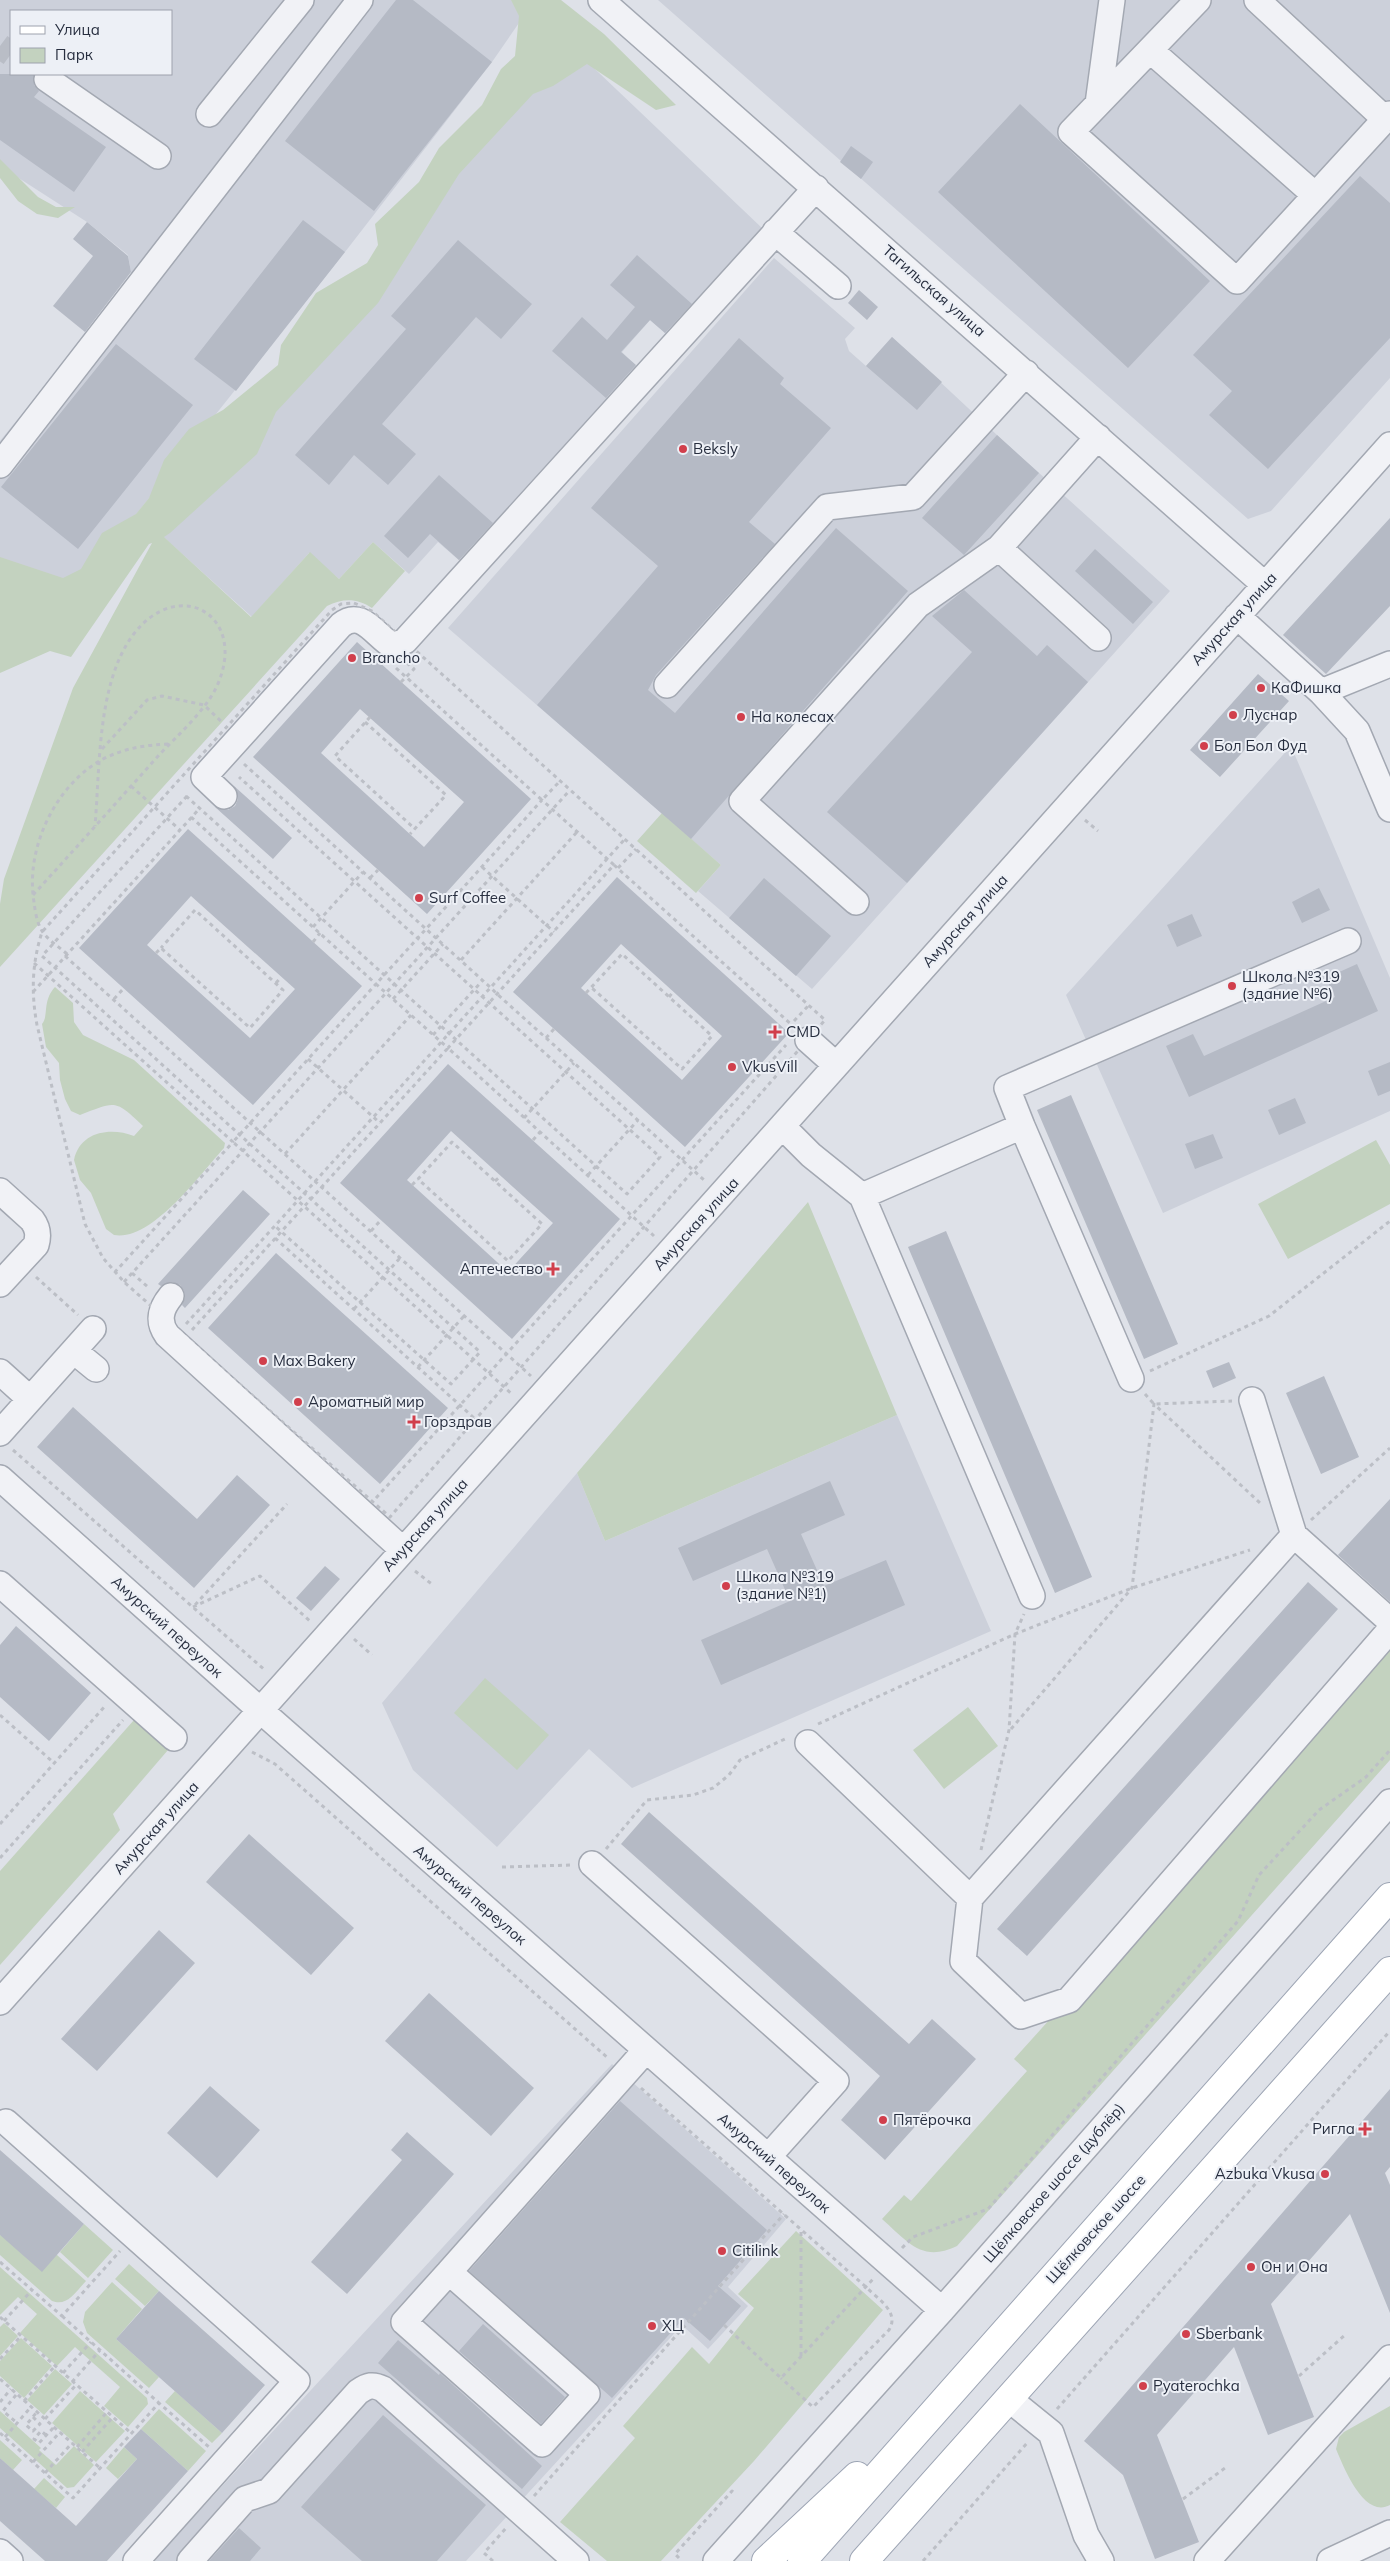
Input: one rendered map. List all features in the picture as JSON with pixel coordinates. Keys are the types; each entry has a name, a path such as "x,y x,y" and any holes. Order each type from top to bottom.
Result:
{"main road":[{"name":"Щёлковское шоссе","path":"802,2561 1390,1897"},
{"path":"864,2561 1390,1971"},
{"path":"766,2561 979,2362"}],"street":[{"path":"209,114 301,0"},
{"path":"0,465 360,0"},
{"name":"Тагильская улица","path":"601,0 1265,585"},
{"path":"1098,104 1112,0"},
{"path":"1198,0 1071,132 1237,281 1387,117 1257,0"},
{"path":"1150,50 1316,195"},
{"path":"47,79 158,156"},
{"path":"223,762 346,622 351,619 362,621 393,646 405,641 816,188"},
{"path":"776,232 838,286"},
{"path":"667,685 827,507 913,497 1026,373"},
{"path":"856,902 742,801 918,605 999,548 1098,437"},
{"name":"Амурская улица","path":"0,2002 1390,445"},
{"path":"999,548 1098,638"},
{"path":"1237,616 1321,692 1357,731 1390,809"},
{"path":"1321,692 1390,664"},
{"path":"1131,1379 1007,1088 1348,941"},
{"path":"798,1034 836,1065"},
{"path":"862,1196 1022,1126"},
{"path":"783,1127 811,1155 862,1196 1032,1596"},
{"path":"0,1191 32,1220 36,1225 38,1238 36,1245 0,1284"},
{"path":"166,1305 164,1331 175,1335 367,1507 403,1550"},
{"path":"4,1439 30,1399 93,1329"},
{"path":"74,1351 96,1369"},
{"path":"0,1372 30,1399"},
{"path":"1252,1400 1294,1535 1390,1621"},
{"name":"Амурский переулок","path":"0,1478 260,1710 942,2310"},
{"path":"1294,1535 970,1898 963,1961 1021,2016 1069,2000 1390,1630"},
{"path":"0,1584 39,1632 128,1698 174,1738"},
{"path":"808,1743 970,1898"},
{"name":"Щёлковское шоссе (дублёр)","path":"716,2561 942,2310 1390,1802"},
{"path":"592,1864 836,2081 768,2157"},
{"path":"449,2272 587,2394 542,2444 404,2322 646,2050"},
{"path":"6,2122 297,2381 225,2462 188,2487 136,2561"},
{"path":"1207,2561 1390,2358"},
{"path":"190,2561 246,2499 269,2491 358,2392 366,2386 375,2385 384,2389 576,2561"},
{"path":"1009,2399 1051,2433 1086,2535 1101,2561"},
{"path":"1330,2561 1390,2533"},
{"path":"0,2552 10,2561"}],"path":[{"path":"32,992 199,808 223,762 332,610 340,604 354,603 372,611 825,1020 798,1034 367,1507"},
{"path":"33,896 170,744 204,705 216,687 224,665 224,646 219,624 206,612 190,606 171,607 147,618 132,636 121,656 111,685 102,750 95,826"},
{"path":"392,665 618,868 798,1034"},
{"path":"102,750 152,697 162,696 204,705"},
{"path":"186,796 627,1194 660,1157 223,762 204,705"},
{"path":"370,717 335,756 416,829"},
{"path":"365,722 446,795 410,834"},
{"path":"170,744 132,748 101,760 77,779 59,801 44,826 36,850 33,896 42,932 531,1376"},
{"path":"223,762 186,796 42,956 480,1352 451,1384 275,1226"},
{"path":"223,762 154,806 42,932 34,963 32,992 37,1025 85,1224 94,1245 124,1282 166,1305 175,1335 367,1507 390,1517 505,1388 521,1367 693,1170 798,1034 809,1005"},
{"path":"223,762 370,878 704,1181"},
{"path":"115,1272 560,780"},
{"path":"131,786 180,830"},
{"path":"124,1282 570,789"},
{"path":"191,817 655,1236"},
{"path":"1084,819 1098,831"},
{"path":"460,960 577,832"},
{"path":"175,1335 625,839"},
{"path":"618,868 636,848"},
{"path":"194,1328 614,865"},
{"path":"482,867 554,932"},
{"path":"370,878 378,870"},
{"path":"313,927 363,872"},
{"path":"156,953 195,910 283,990 250,1028 161,948"},
{"path":"313,942 320,933"},
{"path":"393,999 443,944"},
{"path":"705,957 710,952"},
{"path":"586,994 622,954 712,1036 682,1070 592,988"},
{"path":"34,963 513,1395"},
{"path":"276,983 281,977"},
{"path":"433,1035 482,980"},
{"path":"114,999 124,988"},
{"path":"669,997 674,992"},
{"path":"285,1154 411,1015"},
{"path":"546,1038 554,1029"},
{"path":"308,1059 380,1123"},
{"path":"524,1118 574,1063"},
{"path":"588,1175 638,1120"},
{"path":"533,1140 540,1132"},
{"path":"412,1185 452,1142 542,1224 508,1261 418,1180"},
{"path":"495,1181 501,1176"},
{"path":"371,1231 381,1220"},
{"path":"1266,1509 1154,1404 1131,1379 1269,1316 1390,1221"},
{"path":"276,1238 484,1427"},
{"path":"354,1309 400,1258"},
{"path":"40,1281 93,1329"},
{"path":"418,1367 464,1316"},
{"path":"1154,1404 1252,1400"},
{"path":"1132,1588 1154,1404"},
{"path":"4,1439 267,1672"},
{"path":"1294,1535 1390,1448"},
{"path":"193,1607 287,1504"},
{"path":"1011,1729 1132,1588 1258,1547"},
{"path":"409,1577 415,1570 434,1585"},
{"path":"193,1607 260,1576 311,1622"},
{"path":"981,1851 1009,1730 1015,1634 1032,1596"},
{"path":"360,1632 354,1639 372,1655"},
{"path":"0,1824 54,1763 128,1698"},
{"path":"0,1858 128,1698"},
{"path":"0,1715 54,1763"},
{"path":"898,2252 914,2237 988,2209 1238,1921 1259,1875 1319,1810 1366,1777 1390,1750"},
{"path":"249,1754 255,1752 275,1764 866,2287 889,2309 893,2317 893,2324 889,2330 813,2407 724,2325"},
{"path":"923,2561 1390,2031"},
{"path":"493,2561 484,2553 784,2214"},
{"path":"801,2229 801,2356"},
{"path":"62,2316 134,2236"},
{"path":"0,2262 225,2462"},
{"path":"781,2378 878,2274"},
{"path":"32,2290 2,2319 131,2433"},
{"path":"1299,2376 1346,2334"},
{"path":"0,2359 21,2336"},
{"path":"63,2373 91,2342"},
{"path":"72,2382 100,2350"},
{"path":"24,2401 55,2366"},
{"path":"0,2379 100,2468"},
{"path":"45,2419 76,2385"},
{"path":"0,2402 12,2389"},
{"path":"16,2396 2,2410 17,2423"},
{"path":"0,2433 73,2498 158,2402"},
{"path":"5,2437 31,2407"},
{"path":"33,2418 37,2412"},
{"path":"76,2447 107,2412"},
{"path":"82,2452 113,2417"},
{"path":"46,2435 54,2426"},
{"path":"33,2462 60,2432"},
{"path":"45,2473 72,2443"},
{"path":"1183,2499 1225,2468"},
{"path":"679,2558 675,2554 732,2491 736,2494"}],"shaded area":[{"path":"0,0 523,0 530,7 492,62 345,252 52,620 0,649 0,441 132,278 128,255 87,222 0,166"},
{"path":"658,0 1390,0 1390,378 1271,511 1248,519"},
{"path":"555,31 762,228 666,334 650,320 622,352 637,367 461,562 438,542 409,574 373,542 339,579 309,553 252,617 158,532"},
{"path":"774,258 855,328 845,339 849,351 866,366 892,337 997,435 1170,591 812,989 698,891 721,865 448,628"},
{"name":"Школа №319 (здание №6)","path":"1291,746 1390,978 1390,1111 1163,1213 1066,995"},
{"name":"Школа №319 (здание №1)","path":"897,1415 991,1631 632,1788 589,1749 497,1847 413,1770 382,1703 577,1473 605,1541"},
{"path":"612,2064 786,2219 728,2287 748,2306 708,2349 682,2325 466,2561 153,2561"}],"green space":[{"path":"511,0 561,0 604,34 676,105 656,110 587,64 553,86 533,94 459,174 378,303 276,412 257,454 164,537 251,617 310,552 339,579 373,542 405,571 372,608 361,602 350,600 344,600 327,606 0,967 0,904 4,879 73,688 152,543 149,544 71,657 50,651 0,673 0,557 63,578 81,569 102,533 136,514 149,498 164,460 189,429 223,410 278,365 281,345 316,293 367,263 378,245 375,224 419,182 439,148 482,105 501,69 515,56 519,16"},
{"path":"0,159 38,197 56,207 75,207 58,218 37,214 18,201 0,178"},
{"path":"662,813 721,865 696,893 637,841"},
{"path":"55,987 73,1003 74,1022 83,1035 134,1060 225,1143 224,1148 175,1204 144,1228 129,1234 114,1235 106,1229 91,1193 80,1180 74,1160 77,1150 90,1137 106,1132 125,1133 134,1136 143,1126 126,1111 114,1105 101,1107 80,1115 71,1111 65,1099 60,1080 59,1063 46,1047 42,1024 48,998"},
{"path":"1376,1140 1390,1165 1390,1204 1288,1259 1258,1204"},
{"path":"808,1202 897,1415 605,1541 577,1473"},
{"path":"1390,1642 1390,1760 957,2246 945,2251 934,2252 916,2248 908,2242 882,2219 904,2195 911,2201 1027,2071 1014,2059"},
{"path":"485,1678 549,1735 517,1770 454,1713"},
{"path":"968,1707 998,1746 944,1789 913,1750"},
{"path":"134,1720 168,1750 113,1814 120,1830 0,1965 0,1871"},
{"path":"84,2224 113,2250 88,2278 60,2252"},
{"path":"796,2231 883,2310 754,2461 661,2561 607,2561 560,2522 635,2438 623,2426 692,2347 709,2364 754,2308 738,2294"},
{"path":"0,2235 57,2255 86,2281 67,2300 63,2302 52,2301 0,2255"},
{"path":"129,2264 159,2291 145,2306 115,2279"},
{"path":"0,2267 147,2398 148,2404 128,2427 104,2406 120,2387 75,2347 57,2366 20,2333 37,2314 18,2297 0,2315"},
{"path":"112,2282 142,2309 116,2339 159,2377 149,2388 87,2333 83,2322 85,2312"},
{"path":"4,2323 18,2336 0,2356 0,2327"},
{"path":"21,2338 52,2366 24,2398 0,2376 0,2361"},
{"path":"55,2369 72,2384 44,2415 27,2400"},
{"path":"80,2391 125,2431 96,2462 52,2423"},
{"path":"175,2391 222,2433 212,2443 165,2402"},
{"path":"1390,2406 1390,2505 1381,2507 1372,2505 1356,2489 1336,2449 1339,2437 1344,2432"},
{"path":"159,2409 206,2451 188,2471 141,2429"},
{"path":"0,2411 41,2448 39,2450 56,2465 74,2446 94,2465 74,2487 67,2488 0,2428"},
{"path":"0,2440 22,2460 13,2470 0,2458"},
{"path":"124,2447 137,2459 118,2479 106,2468"},
{"path":"44,2478 65,2497 56,2508 34,2489"}],"building":[{"path":"396,0 413,0 492,62 374,211 285,141"},
{"path":"0,74 34,75 34,85 39,91 34,97 106,147 74,192 0,140"},
{"path":"1020,104 1210,281 1128,368 938,192"},
{"path":"851,146 873,162 861,179 840,162"},
{"path":"1360,176 1390,203 1390,338 1268,469 1209,415 1232,391 1193,355"},
{"path":"303,220 345,252 236,391 194,359"},
{"path":"87,222 128,256 131,272 85,332 53,306 93,256 73,239"},
{"path":"458,240 532,304 501,339 476,317 382,424 416,454 388,485 354,455 329,485 295,455 406,329 391,316"},
{"path":"637,255 692,304 665,333 650,320 621,352 636,365 606,398 552,351 582,317 607,340 635,307 610,285"},
{"path":"859,290 878,307 867,320 848,303"},
{"path":"892,337 942,382 917,410 866,366"},
{"path":"739,338 784,378 780,384 831,428 749,522 775,544 656,675 648,690 675,713 836,528 908,591 691,839 537,705 658,566 591,508"},
{"path":"116,344 193,405 78,549 1,487"},
{"path":"997,435 1039,473 964,555 922,518"},
{"path":"439,475 493,523 459,560 430,534 408,558 384,536"},
{"path":"1390,518 1390,606 1326,674 1283,635"},
{"path":"1095,549 1153,602 1133,624 1075,571"},
{"path":"964,590 1037,656 1047,645 1088,682 907,883 827,812 972,652 932,616"},
{"path":"357,642 531,799 427,914 253,757","holes":["360,709 464,802 424,847 321,753"]},
{"path":"1258,674 1289,701 1220,777 1190,750"},
{"path":"234,786 292,838 273,859 215,807 228,810 235,806 238,799"},
{"path":"188,829 362,986 253,1105 79,948","holes":["191,896 295,989 250,1038 147,945"]},
{"path":"617,877 789,1033 685,1147 513,992","holes":["621,944 722,1036 682,1080 581,988"]},
{"path":"764,878 831,936 796,976 729,918"},
{"path":"1319,888 1330,910 1302,923 1292,902"},
{"path":"1192,914 1202,936 1177,947 1167,925"},
{"path":"1357,964 1378,1011 1189,1097 1166,1046 1193,1034 1204,1056 1335,997 1326,978"},
{"path":"1390,1062 1390,1091 1378,1096 1368,1071"},
{"path":"448,1064 620,1219 512,1339 340,1183","holes":["451,1131 553,1223 508,1272 407,1180"]},
{"path":"1071,1095 1178,1344 1144,1359 1037,1110"},
{"path":"1295,1098 1306,1123 1279,1135 1268,1110"},
{"path":"1213,1134 1223,1158 1195,1169 1185,1144"},
{"path":"243,1190 270,1214 185,1308 182,1305 185,1298 184,1291 180,1285 172,1282 161,1286 158,1284"},
{"path":"946,1231 1092,1577 1055,1593 908,1247"},
{"path":"276,1253 448,1408 380,1484 208,1328"},
{"path":"1229,1362 1236,1378 1213,1388 1206,1371"},
{"path":"1324,1376 1359,1457 1321,1474 1286,1393"},
{"path":"73,1407 197,1519 237,1475 270,1505 194,1588 37,1447"},
{"path":"830,1481 845,1515 801,1534 824,1586 886,1560 905,1605 721,1685 701,1640 790,1601 767,1549 693,1581 678,1548"},
{"path":"1390,1499 1390,1602 1338,1555"},
{"path":"325,1566 340,1579 311,1611 296,1598"},
{"path":"1308,1582 1338,1609 1027,1956 997,1929"},
{"path":"16,1626 91,1693 49,1741 0,1697 0,1645"},
{"path":"649,1812 909,2044 932,2019 976,2059 885,2160 841,2120 880,2076 621,1844"},
{"path":"249,1834 354,1928 311,1975 206,1882"},
{"path":"159,1930 195,1963 97,2071 61,2039"},
{"path":"429,1993 534,2088 491,2136 385,2041"},
{"path":"210,2086 260,2130 217,2178 167,2133"},
{"path":"1390,2089 1390,2167 1385,2173 1390,2185 1390,2313 1350,2214 1271,2304 1314,2417 1268,2435 1234,2347 1157,2435 1199,2542 1155,2559 1123,2475 1084,2441"},
{"path":"620,2101 767,2230 718,2286 741,2306 710,2341 684,2318 612,2398 469,2271"},
{"path":"407,2132 454,2174 347,2294 311,2262 402,2160 391,2150"},
{"path":"0,2150 84,2224 42,2272 0,2235"},
{"path":"159,2291 265,2385 222,2433 116,2339"},
{"path":"483,2324 565,2397 541,2424 459,2351"},
{"path":"398,2340 439,2375 440,2373 542,2466 522,2489 378,2363"},
{"path":"383,2415 486,2505 437,2561 362,2561 301,2507"},
{"path":"141,2429 188,2471 107,2561 45,2561 0,2521 0,2458 76,2526 137,2459 124,2447"},
{"path":"239,2528 261,2548 250,2561 209,2561"}],"tunnel":[{"path":"0,46 10,53"}],"place":[{"name":"Beksly","path":"683,449"},
{"name":"Brancho","path":"352,658"},
{"name":"КаФишка","path":"1261,688"},
{"name":"Луснар","path":"1233,715"},
{"name":"На колесах","path":"741,717"},
{"name":"Бол Бол Фуд","path":"1204,746"},
{"name":"Surf Coffee","path":"419,898"},
{"name":"Школа №319 (здание №6)","path":"1232,986"},
{"name":"CMD","path":"775,1032"},
{"name":"VkusVill","path":"732,1067"},
{"name":"Аптечество","path":"553,1269"},
{"name":"Max Bakery","path":"263,1361"},
{"name":"Ароматный мир","path":"298,1402"},
{"name":"Горздрав","path":"414,1422"},
{"name":"Школа №319 (здание №1)","path":"726,1586"},
{"name":"Пятёрочка","path":"883,2120"},
{"name":"Ригла","path":"1365,2129"},
{"name":"Azbuka Vkusa","path":"1325,2174"},
{"name":"Citilink","path":"722,2251"},
{"name":"Он и Она","path":"1251,2267"},
{"name":"ХЦ","path":"652,2326"},
{"name":"Sberbank","path":"1186,2334"},
{"name":"Pyaterochka","path":"1143,2386"}]}
